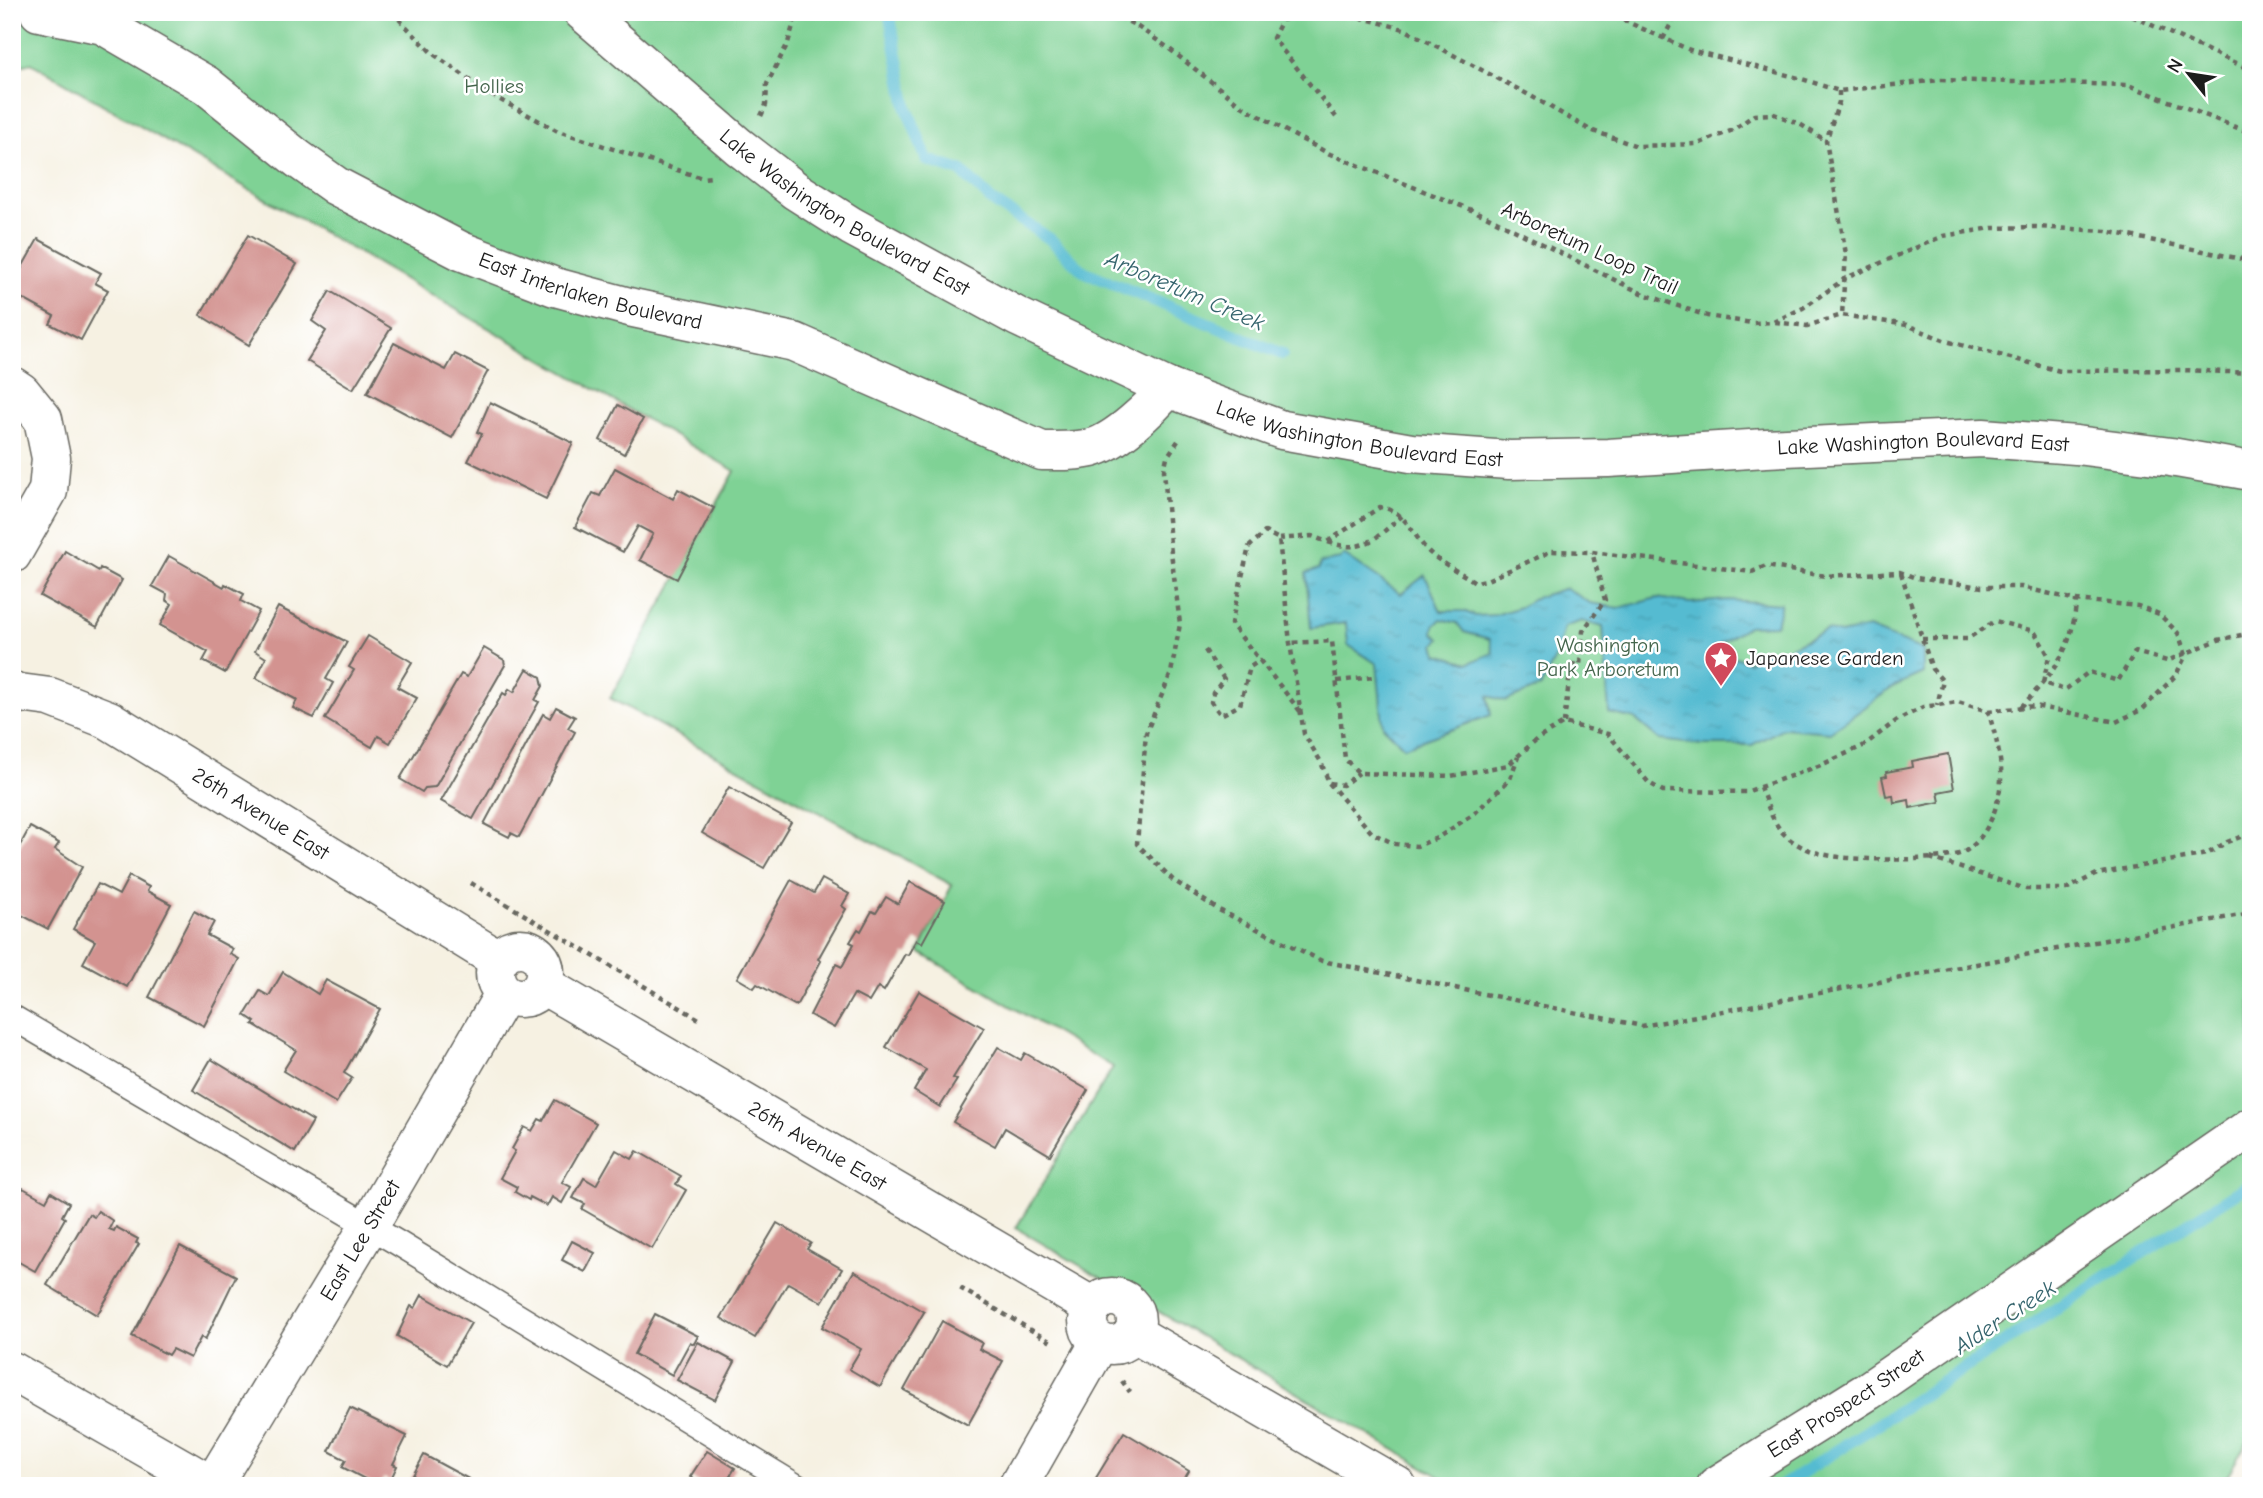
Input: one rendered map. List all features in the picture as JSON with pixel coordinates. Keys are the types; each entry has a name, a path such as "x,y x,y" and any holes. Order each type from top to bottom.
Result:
{"street":[{"path":"12,14 23,12"},
{"name":"East Interlaken Boulevard","path":"39,12 103,25 206,85 336,186 461,251 555,287 633,308 794,342 1042,450 1066,452 1093,448 1128,426 1168,388"},
{"name":"Lake Washington Boulevard East","path":"583,12 710,123 796,191 914,262 1018,317 1168,388 1282,430 1411,453 1509,460 1608,458 1983,438 2076,445 2251,471"},
{"path":"12,386 21,392 43,419 51,458 48,491 12,554"},
{"name":"26th Avenue East","path":"12,692 50,697 109,720 502,977 520,999 528,998 543,985 1109,1327 1397,1486"},
{"name":"East Lee Street","path":"213,1486 369,1226 502,977"},
{"name":"East Prospect Street","path":"1716,1486 1868,1391 2251,1127"},
{"path":"1018,1486 1109,1327"},
{"path":"12,1371 213,1486"}],"lane":[{"path":"12,1017 369,1226 796,1486"}],"path":[{"path":"392,12 432,52 493,96 558,131 702,178 711,177"},
{"path":"755,125 766,105 767,84 788,43 797,12"},
{"name":"Arboretum Loop Trail","path":"1111,12 1167,47 1242,106 1295,136 1330,153 1484,215 1610,278 1673,305 1732,321 1773,322 1803,308 1846,278 1943,236 1992,228 2036,227 2106,231 2251,261"},
{"path":"1605,12 1663,39 1711,57 1799,78 1839,91 1940,80 2128,85 2243,130 2251,128"},
{"path":"1663,39 1677,12"},
{"path":"2123,12 2251,70"},
{"path":"1336,117 1273,38 1282,20 1350,15 1404,29 1590,130 1637,146 1698,144 1733,130 1754,115 1774,114 1800,124 1826,141"},
{"path":"1839,91 1839,102 1826,141 1846,254 1842,315"},
{"path":"1773,322 1807,326 1842,315 1907,325 1946,341 2060,371 2182,370 2251,373"},
{"path":"1178,441 1167,457 1164,470 1180,624 1171,673 1146,733 1137,844 1173,880 1219,910 1322,961 1642,1026 2251,913"},
{"path":"1327,542 1380,507 1402,516 1429,552 1475,582 1487,580 1552,551 1592,552 1752,572 1766,566 1825,576 1900,572 1916,578 1982,587 2021,586 2076,600 2138,606 2159,614 2178,633 2186,655 2176,675 2143,709 2116,722 2035,706 1988,710 1958,702 1923,707 1896,720 1863,746 1821,765 1746,792 1663,791 1649,783 1608,734 1564,723 1537,739 1508,765 1451,776 1359,773 1343,785 1329,783"},
{"path":"1300,711 1231,624 1249,547 1265,532 1279,539 1312,536 1348,549 1370,542 1402,516"},
{"path":"1279,539 1290,643 1304,734 1321,762 1329,783 1372,833 1395,844 1417,846 1437,838 1474,814 1510,779 1518,757"},
{"path":"1564,723 1571,664 1580,665 1584,631 1605,600 1592,552"},
{"path":"1900,572 1932,669 1942,681 1936,705"},
{"path":"2020,708 2043,683 2064,652 2075,625 2076,600"},
{"path":"1922,639 1967,639 1996,621 2034,631 2049,656 2043,683"},
{"path":"2043,683 2065,690 2089,672 2118,681 2135,652 2167,661 2218,640 2251,632"},
{"path":"1290,643 1332,641 1345,759 1359,773"},
{"path":"1205,650 1224,679 1213,693 1211,702 1221,715 1240,705 1250,667 1261,660"},
{"path":"1337,681 1374,677"},
{"path":"1760,787 1771,815 1784,834 1810,851 1845,858 1889,860 1963,853 1985,833 1996,803 2001,771 1998,743 1988,710"},
{"path":"1930,858 2026,889 2066,889 2097,874 2207,854 2227,842 2251,833"},
{"path":"471,883 699,1019"},
{"path":"960,1288 1055,1344"}],"green space":[{"name":"Washington Park Arboretum","path":"12,12 2251,12 2251,1436 2221,1486 1456,1486 1016,1228 1113,1067 919,952 952,885 610,698 735,471 31,63 12,68"}],"water":[{"path":"1344,555 1401,594 1425,575 1441,611 1464,611 1475,616 1495,615 1566,588 1590,603 1619,608 1657,598 1690,603 1728,600 1781,604 1776,625 1748,626 1713,648 1748,662 1760,653 1786,649 1827,630 1840,634 1869,628 1923,650 1923,673 1896,685 1830,732 1783,728 1752,745 1702,745 1660,740 1635,719 1609,713 1603,627 1582,621 1564,627 1557,654 1541,687 1506,701 1488,696 1491,715 1404,747 1383,726 1377,664 1348,645 1346,623 1311,628 1306,573 1319,569 1320,563 1340,559","holes":["1441,619 1457,623 1464,632 1490,639 1493,653 1469,663 1438,654 1435,645 1440,638 1433,633 1434,626"]}],"building":[{"path":"248,235 297,264 249,345 200,315"},
{"path":"38,239 101,273 95,283 108,290 81,340 50,324 54,316 12,293 12,285"},
{"path":"330,291 391,328 353,389 307,361 326,331 312,321"},
{"path":"394,343 446,370 455,354 488,371 452,438 367,393"},
{"path":"490,402 573,443 546,499 468,461 482,434 477,432"},
{"path":"618,405 643,419 624,454 600,440"},
{"path":"615,468 673,499 678,489 714,508 677,579 640,560 653,534 638,526 623,552 575,527 593,493 600,496"},
{"path":"65,551 99,571 100,568 122,580 97,627 40,596"},
{"path":"169,556 224,587 225,584 244,594 241,601 259,611 225,673 203,661 208,652 160,625 172,604 166,600 167,594 152,586"},
{"path":"278,607 347,642 326,679 333,683 314,718 293,708 297,700 256,678 266,658 255,651"},
{"path":"368,636 412,662 397,687 417,698 390,743 378,736 372,747 325,719 354,670 349,667"},
{"path":"484,648 504,660 505,665 435,787 425,788 422,792 400,779 461,674 467,677"},
{"path":"527,669 541,677 543,686 535,700 539,702 473,819 441,801 503,693 506,695 509,689 514,692"},
{"path":"556,707 575,717 568,728 575,732 519,837 511,833 509,837 484,824 543,714 550,718"},
{"path":"1948,754 1954,789 1938,792 1940,802 1910,808 1909,800 1894,803 1893,795 1886,796 1882,777 1887,776 1886,772 1913,767 1912,761"},
{"path":"729,787 791,822 764,868 702,833"},
{"path":"30,827 59,843 55,849 82,867 48,929 12,910 12,860"},
{"path":"129,876 149,887 147,891 171,904 127,987 83,963 95,941 73,929 98,884 119,895"},
{"path":"822,879 849,894 842,906 846,909 796,1006 757,984 754,988 737,978 791,880 814,893"},
{"path":"910,882 945,901 922,943 916,940 884,991 878,987 869,1002 854,994 834,1028 810,1015 836,964 842,967 854,944 850,942 858,929 861,931 872,911 876,913 886,897 898,904"},
{"path":"194,911 214,922 207,935 233,949 230,954 239,959 204,1026 149,997"},
{"path":"283,972 318,994 326,980 380,1009 344,1073 352,1078 336,1103 283,1071 296,1050 253,1024 255,1022 245,1015 260,991 269,996"},
{"path":"919,991 984,1028 953,1078 957,1080 940,1107 914,1091 926,1070 886,1047"},
{"path":"998,1047 1021,1060 1025,1053 1088,1090 1050,1155 1005,1128 995,1146 953,1122"},
{"path":"211,1059 313,1121 295,1152 193,1090"},
{"path":"555,1100 596,1123 562,1182 571,1187 562,1203 552,1197 547,1206 515,1192 517,1187 500,1178 524,1127 532,1131 539,1119 543,1121"},
{"path":"616,1150 632,1159 637,1151 681,1176 676,1184 686,1190 652,1249 582,1209 585,1204 573,1198 584,1178 596,1185"},
{"path":"23,1188 46,1201 51,1192 69,1203 62,1216 65,1218 35,1271 17,1261 12,1269 12,1191 19,1195"},
{"path":"98,1211 113,1221 109,1229 114,1231 116,1227 138,1239 136,1243 139,1244 97,1315 47,1285 89,1214 94,1217"},
{"path":"777,1223 811,1243 807,1249 842,1269 822,1302 788,1283 755,1338 721,1318"},
{"path":"572,1241 595,1253 585,1272 562,1260"},
{"path":"180,1246 236,1276 205,1340 201,1337 190,1358 172,1349 168,1355 132,1336"},
{"path":"854,1271 924,1312 880,1387 849,1369 861,1349 822,1327"},
{"path":"422,1295 471,1323 447,1365 397,1336 411,1306 415,1308"},
{"path":"655,1314 698,1336 694,1344 690,1342 672,1375 634,1354"},
{"path":"942,1321 982,1343 979,1349 1003,1361 968,1425 904,1390"},
{"path":"698,1342 735,1362 715,1400 677,1380"},
{"path":"350,1408 407,1436 393,1464 397,1466 390,1481 384,1478 378,1486 342,1467 346,1460 329,1451"},
{"path":"1124,1432 1189,1471 1180,1486 1091,1486"},
{"path":"707,1451 735,1468 724,1486 704,1486 690,1477"},
{"path":"424,1455 478,1484 477,1486 407,1486"}],"waterway":[{"name":"Arboretum Creek","path":"889,12 907,108 927,160 961,171 992,201 1050,239 1083,271 1282,354"},
{"name":"Alder Creek","path":"1782,1486 2251,1183"}],"place":[{"name":"Japanese Garden","path":"1721,688"}],"park label":[{"name":"Hollies","path":"494,86"}]}
